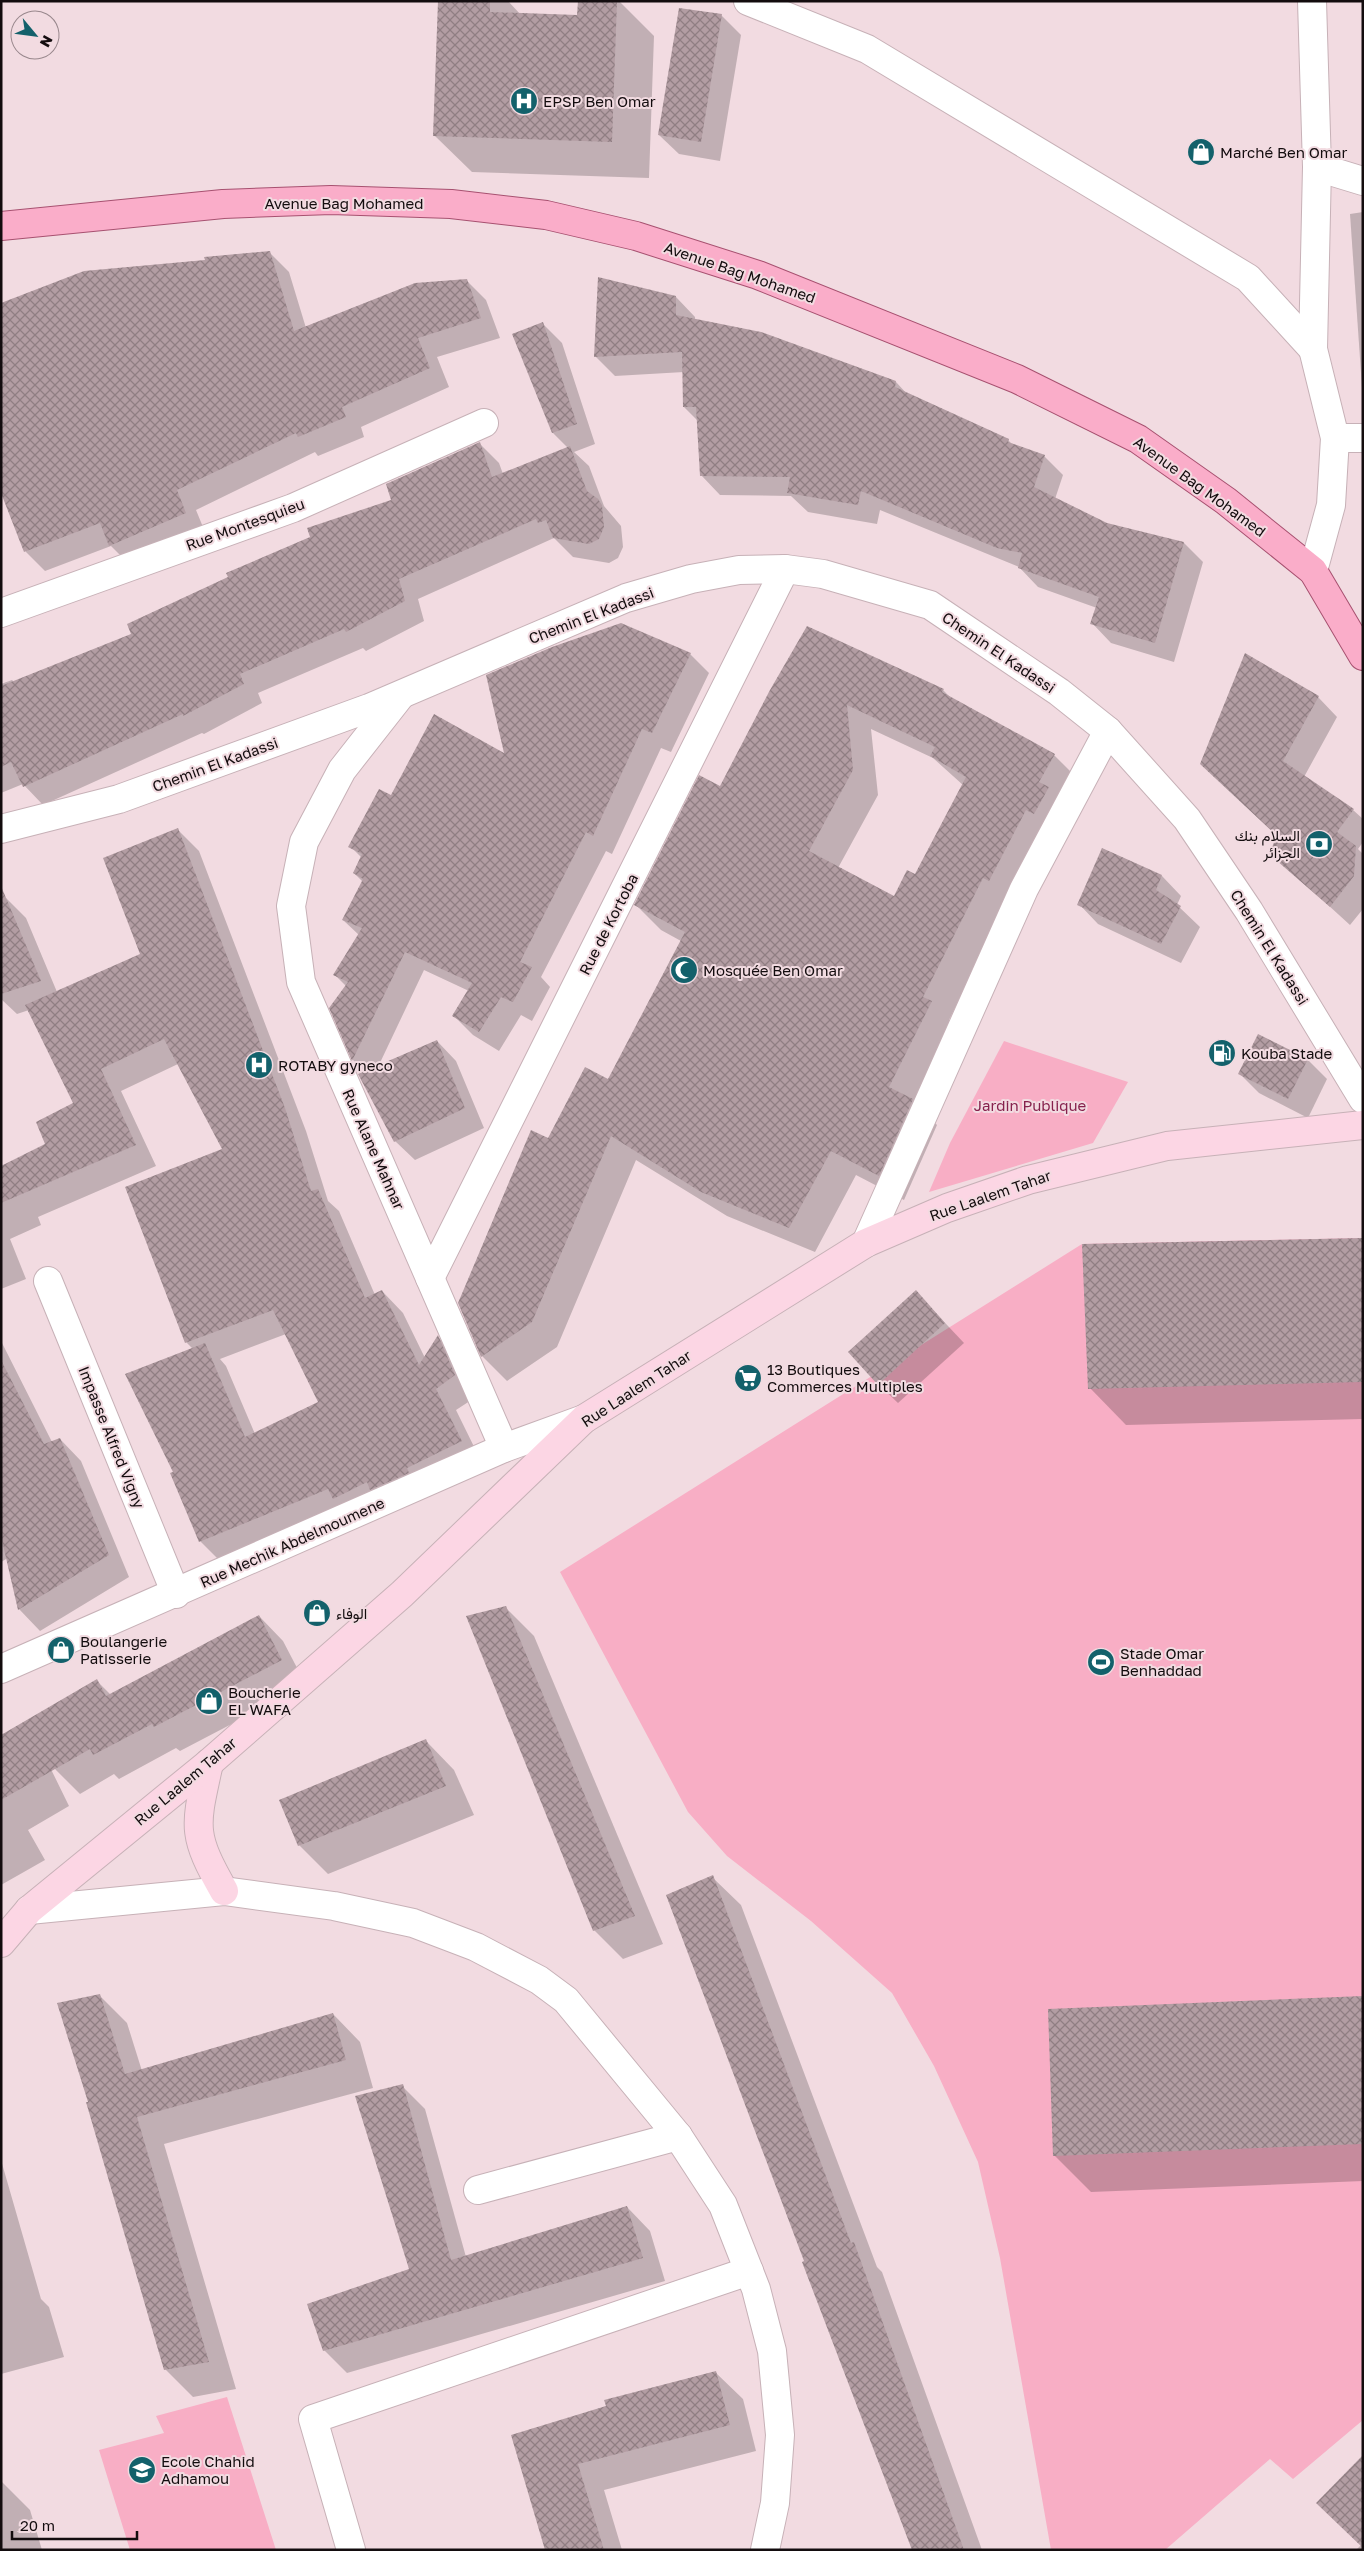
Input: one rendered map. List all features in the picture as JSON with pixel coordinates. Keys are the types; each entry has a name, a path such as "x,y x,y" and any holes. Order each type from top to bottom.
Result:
{"main road":[{"name":"Avenue Bag Mohamed","path":"1,226 223,204 331,200 451,204 546,215 636,236 758,274 1026,383 1138,439 1226,502 1313,572 1363,656"},
{"name":"Rue Laalem Tahar","path":"1,1944 29,1910 209,1763 402,1594 584,1419 866,1243 947,1208 1028,1180 1167,1146 1217,1139 1363,1125"},
{"path":"209,1763 197,1817 199,1838 206,1859 224,1892"}],"street":[{"path":"748,1 867,49 1248,278 1312,349"},
{"path":"1312,1 1317,167 1312,349 1335,438 1331,504 1313,572"},
{"path":"1317,167 1363,181"},
{"name":"Rue Montesquieu","path":"1,613 293,508 484,423"},
{"path":"1335,438 1363,438"},
{"name":"Chemin El Kadassi","path":"1,829 119,799 369,708 626,598 691,579 739,570 786,570 823,574 930,605 1051,687 1108,731 1187,819 1249,911 1363,1099"},
{"name":"Rue de Kortoba","path":"430,1278 786,570"},
{"name":"Rue Alane Mahnar","path":"404,692 342,770 304,842 291,906 301,982 504,1448"},
{"path":"866,1243 1024,889 1108,731"},
{"name":"Impasse Alfred Vigny","path":"48,1281 176,1594"},
{"name":"Rue Mechik Abdelmoumene","path":"1,1669 176,1594 504,1448 584,1419"},
{"path":"29,1910 224,1892 334,1906 413,1923 476,1947 539,1980 566,2000 678,2136 723,2205 756,2289 772,2351 780,2436 775,2503 765,2550"},
{"path":"478,2190 678,2136"},
{"path":"352,2550 314,2420 749,2271"}],"green space":[{"name":"Jardin Publique","path":"1004,1041 1128,1082 1093,1143 929,1192 950,1143"},
{"path":"1363,1238 1363,2420 1293,2479 1270,2459 1165,2550 1051,2550 1000,2258 978,2162 934,2066 892,1993 811,1921 727,1856 688,1812 560,1572 1082,1244"},
{"path":"227,2397 276,2550 130,2550 99,2450 164,2433 156,2416"}],"building":[{"name":"EPSP Ben Omar","path":"438,1 490,1 490,12 577,15 578,1 617,1 612,142 433,136"},
{"path":"679,8 722,14 701,142 658,135"},
{"path":"270,251 294,331 415,283 467,279 481,318 418,338 430,368 342,407 346,417 298,437 296,433 177,490 186,513 109,546 100,523 24,552 1,493 1,303 84,271 205,260 204,257"},
{"path":"598,277 676,296 676,315 761,332 896,381 895,387 1009,439 1008,442 1045,455 1034,487 1107,523 1184,542 1155,643 1090,624 1099,597 1018,568 1022,553 997,548 861,491 858,505 787,493 790,477 700,476 696,407 683,407 682,352 594,357"},
{"path":"543,322 577,424 552,433 512,334"},
{"path":"480,442 492,477 570,446 587,491 598,499 602,505 604,527 599,539 589,544 553,538 546,520 538,523 536,519 399,579 405,601 346,632 344,629 240,674 244,684 183,716 183,714 23,787 11,762 1,767 1,686 131,634 127,624 228,577 226,573 310,537 307,528 391,500 386,484"},
{"path":"621,623 691,653 652,733 642,729 593,836 586,832 520,962 532,967 513,1002 501,997 479,1032 452,1016 472,983 405,952 352,1061 329,1008 348,982 333,975 362,928 342,920 363,879 353,873 362,854 348,847 379,789 391,795 434,714 504,753 486,675 552,647"},
{"path":"807,626 944,689 942,692 1055,754 1039,782 1049,787 1034,814 1026,810 989,881 983,878 923,997 932,1001 889,1087 913,1099 879,1176 831,1151 789,1228 701,1192 611,1136 532,1322 481,1357 458,1303 531,1130 548,1138 585,1067 608,1079 685,932 634,905 699,775 720,786 770,690","holes":["847,705 935,747 930,756 966,777 915,874 907,870 894,896 809,851 853,770"]},
{"path":"1245,653 1319,696 1283,761 1354,809 1337,832 1356,846 1354,876 1330,907 1269,854 1277,836 1200,764"},
{"path":"178,828 285,1108 311,1191 318,1189 365,1298 382,1290 419,1365 438,1335 455,1375 436,1389 462,1441 407,1468 409,1473 370,1490 367,1482 333,1499 328,1489 199,1542 170,1473 173,1472 125,1374 205,1343 245,1437 318,1402 273,1310 185,1343 125,1187 222,1149 164,1039 101,1069 136,1145 1,1203 1,1166 45,1144 36,1122 73,1103 25,1005 140,954 103,858"},
{"path":"1102,848 1162,875 1156,890 1181,906 1161,944 1077,905"},
{"path":"1,886 41,981 1,994"},
{"path":"1258,1034 1308,1059 1288,1099 1238,1074"},
{"path":"437,1040 465,1108 394,1142 358,1074"},
{"path":"1363,1238 1363,1382 1088,1389 1082,1244"},
{"path":"916,1290 945,1323 878,1385 848,1352"},
{"path":"1,1360 44,1444 60,1438 109,1555 18,1610 1,1536"},
{"path":"506,1606 635,1916 593,1931 466,1616"},
{"path":"259,1615 282,1660 154,1727 152,1724 93,1755 90,1749 1,1800 1,1735 97,1679 106,1696"},
{"path":"426,1739 446,1786 298,1846 279,1800"},
{"path":"713,1875 851,2243 854,2242 964,2550 912,2550 802,2262 804,2261 666,1895"},
{"path":"100,1994 125,2074 333,2013 346,2060 137,2117 209,2362 164,2370 86,2102 88,2102 57,2003"},
{"path":"1363,1996 1363,2144 1053,2156 1048,2009"},
{"path":"403,2084 451,2260 627,2206 643,2258 323,2351 307,2304 409,2269 355,2096"},
{"path":"716,2371 730,2425 578,2464 604,2550 545,2550 511,2435 606,2406 604,2400"},
{"path":"1363,2455 1363,2548 1316,2503"}],"place":[{"name":"EPSP Ben Omar","path":"524,101"},
{"name":"Marché Ben Omar","path":"1201,152"},
{"name":"السلام بنك الجزائر","path":"1319,844"},
{"name":"Mosquée Ben Omar","path":"684,970"},
{"name":"Kouba Stade","path":"1222,1053"},
{"name":"ROTABY gyneco","path":"259,1065"},
{"name":"13 Boutiques Commerces Multiples","path":"748,1378"},
{"name":"الوفاء","path":"317,1613"},
{"name":"Boulangerie Patisserie","path":"61,1650"},
{"name":"Stade Omar Benhaddad","path":"1101,1662"},
{"name":"Boucherie EL WAFA","path":"209,1701"},
{"name":"Ecole Chahid Adhamou","path":"142,2470"}]}
